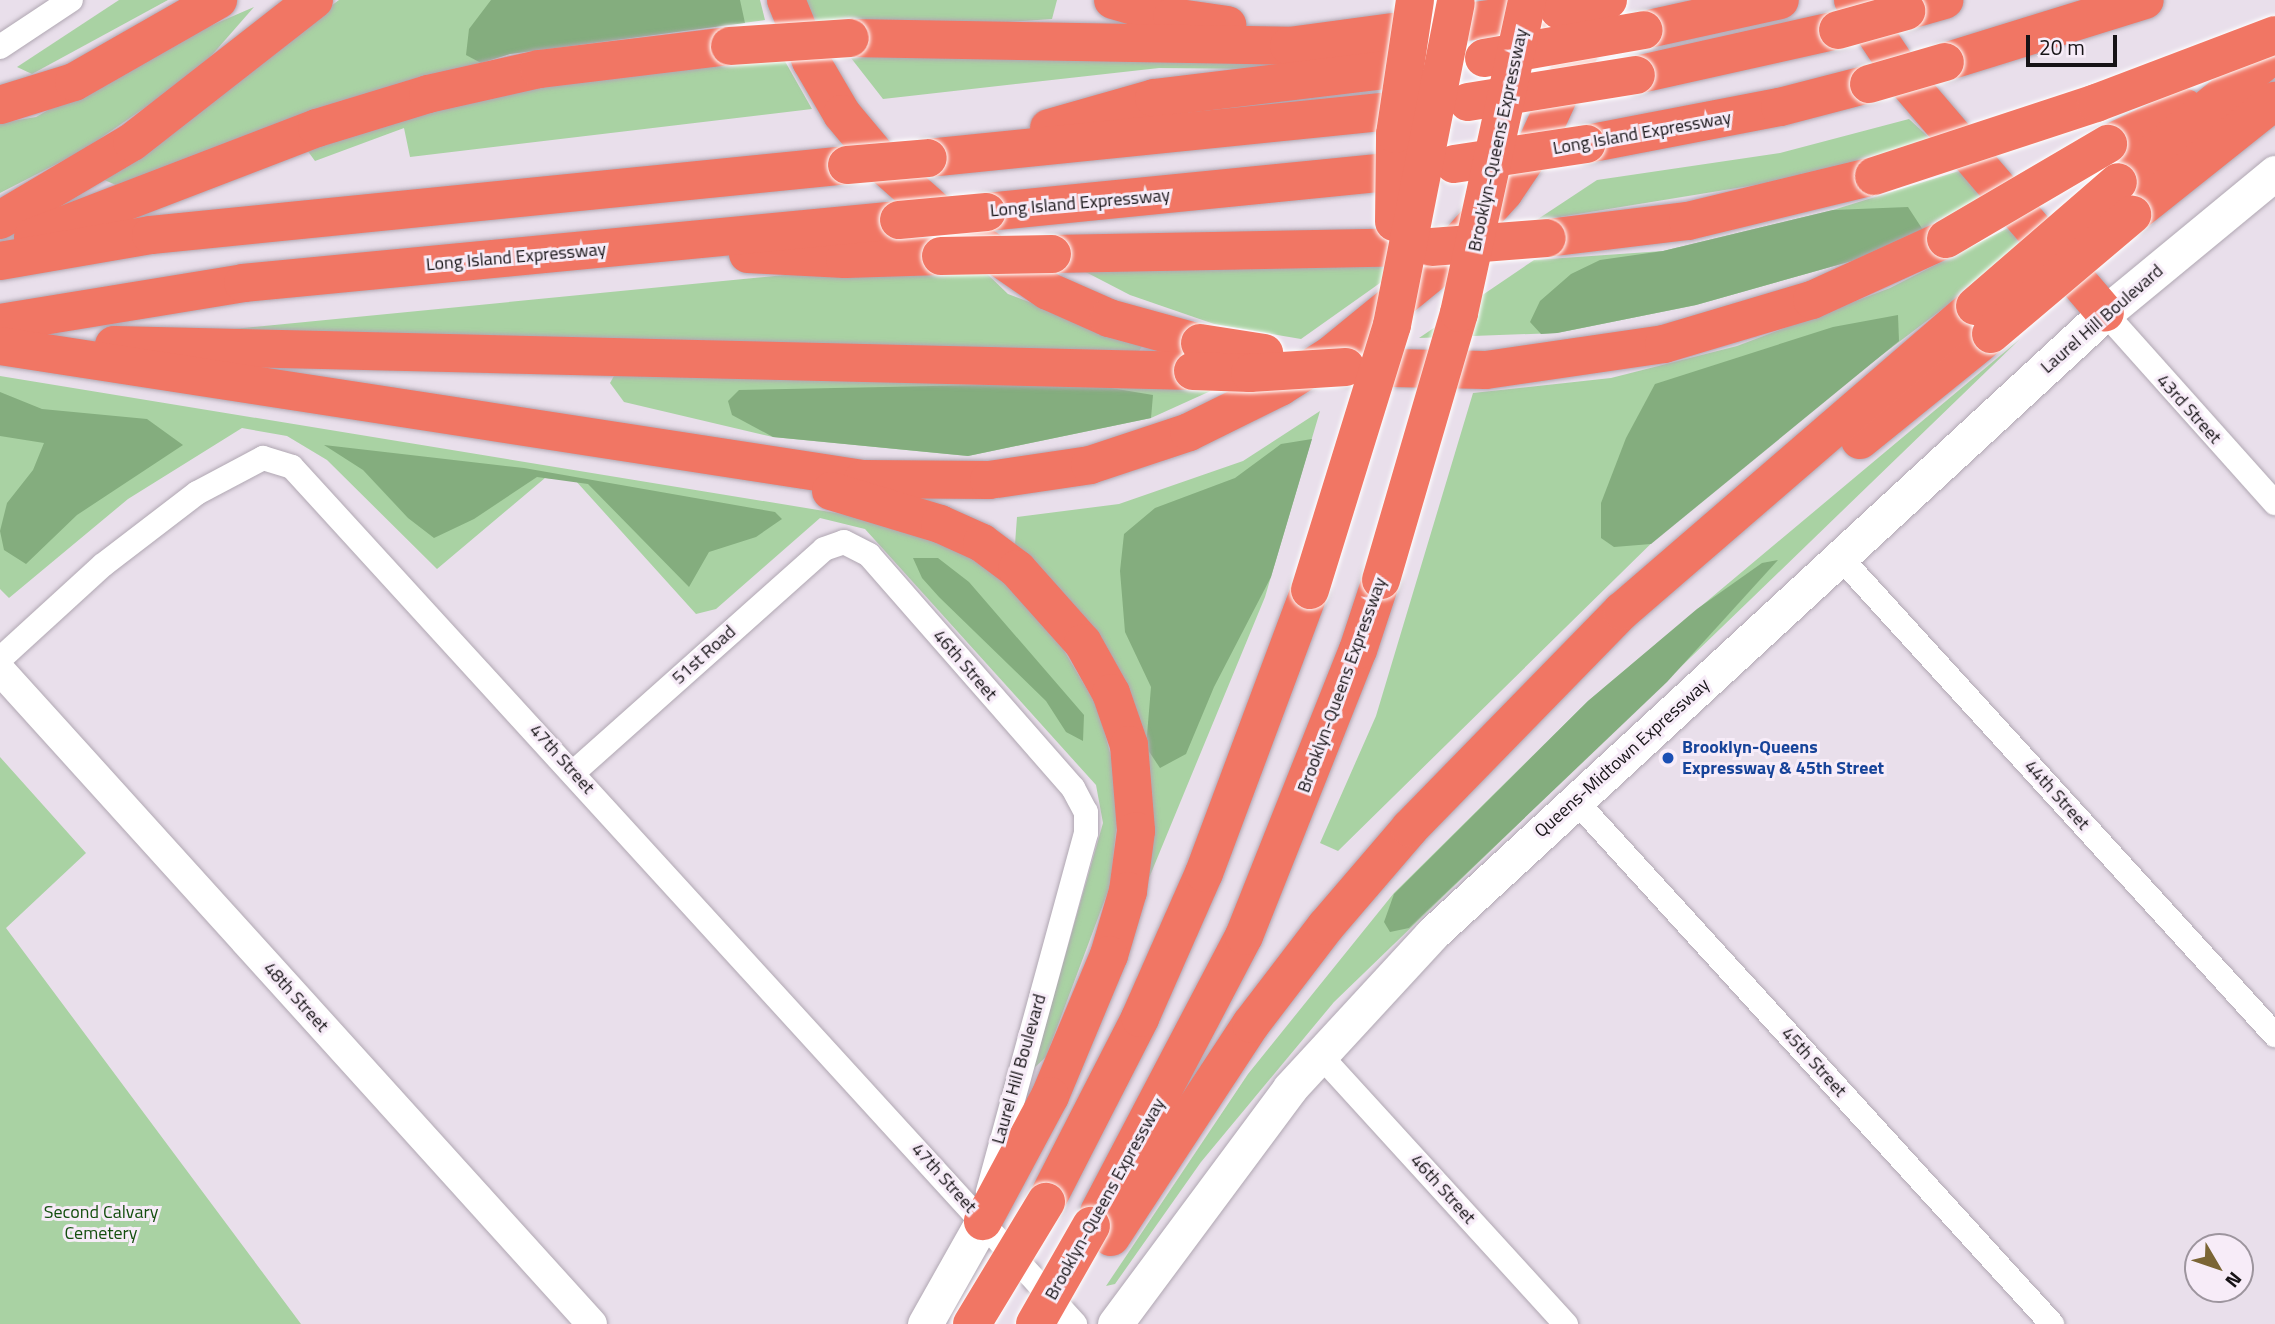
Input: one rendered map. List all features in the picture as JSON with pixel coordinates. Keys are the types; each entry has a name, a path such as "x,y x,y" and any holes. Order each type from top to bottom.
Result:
{"highway":[{"path":"0,105 74,82 218,0"},
{"path":"0,220 132,142 314,0"},
{"path":"786,0 811,61 842,114 888,169 949,223 1048,291 1196,357 1250,373 1346,367 1416,371 1548,364 1664,344 1812,300 1946,239 2108,144 2228,88"},
{"path":"1113,0 1172,17 1243,27 1605,0"},
{"path":"0,344 753,464 903,481 1038,475 1141,451 1280,387 1382,316 1469,236 1537,143 1605,0"},
{"path":"940,157 1154,98 1484,58 1644,30 1780,0"},
{"path":"0,261 151,235 1468,102 1636,75 1845,15 1906,11 1944,0"},
{"name":"Long Island Expressway","path":"0,323 243,284 1454,164 1587,144 1780,107 1945,62 2145,0"},
{"path":"972,1324 1046,1202 1140,1018 1194,895 1310,590 1392,325 1456,1"},
{"name":"Brooklyn-Queens Expressway","path":"1035,1324 1101,1231 1244,936 1358,650 1459,313 1543,5"},
{"path":"1845,15 1909,84 2105,313"},
{"path":"0,250 317,128 428,94 539,69 730,46 850,38 1289,46 1406,16"},
{"path":"1392,325 1395,134 1406,16"},
{"path":"627,247 845,259 1431,247 1547,238 1688,220 1874,176 2084,107 2275,35"},
{"path":"1056,1324 1101,1231 1326,926 1410,828 1560,679 1622,611 1983,320 2125,199 2228,88 2275,53"},
{"path":"2125,199 2275,101"},
{"path":"0,344 1196,357"},
{"path":"753,464 940,524 999,555 1036,586 1083,643 1111,693 1129,745 1136,831 1128,891 1113,944 1050,1096 983,1221"}],"main road":[{"name":"Laurel Hill Boulevard","path":"1933,469 2105,313 2275,173"},
{"name":"Queens-Midtown Expressway","path":"1320,1055 1432,934 1933,469"},
{"path":"1115,1324 1236,1155 1320,1055"},
{"name":"Laurel Hill Boulevard","path":"926,1324 983,1221"}],"street":[{"path":"0,47 71,0"},
{"name":"43rd Street","path":"2105,313 2275,503"},
{"name":"47th Street","path":"0,659 151,525 223,477 252,462 273,458 300,474 1075,1324"},
{"name":"51st Road","path":"574,772 817,554 837,542"},
{"name":"46th Street","path":"837,542 852,543 869,555 1083,805"},
{"name":"44th Street","path":"1839,556 2275,1035"},
{"name":"48th Street","path":"0,670 592,1324"},
{"name":"45th Street","path":"1575,800 2052,1324"},
{"name":"Laurel Hill Boulevard","path":"983,1221 995,1157 1086,833 1083,805"},
{"name":"46th Street","path":"1320,1055 1566,1324"}],"green space":[{"path":"119,0 168,0 32,74 17,67"},
{"path":"339,0 760,0 765,20 510,54 304,116 118,186 100,178"},
{"path":"491,0 740,0 745,23 510,54 481,63 466,55 469,29"},
{"path":"799,0 1057,0 1052,19 980,24 806,21"},
{"path":"254,7 198,71 82,151 0,193 0,123 36,117 152,51"},
{"path":"952,52 1352,57 1277,69 1159,68 883,99 851,58"},
{"path":"782,56 812,109 410,157 404,128 315,161 307,150 410,114 541,85"},
{"path":"1909,119 1934,142 1822,174 1535,221 1597,180 1780,153"},
{"path":"1962,170 1985,201 1866,257 1696,305 1557,333 1419,338 1534,260 1663,251 1833,210"},
{"path":"1908,207 1923,230 1866,257 1696,305 1557,333 1541,334 1530,322 1540,301 1571,274 1600,260 1663,251 1833,210"},
{"path":"2008,228 2024,247 1845,383 1672,523 1338,851 1320,843 1376,716 1473,393 1611,378 1737,346 1890,288"},
{"path":"1421,254 1301,339 1214,324 1130,295 1076,267"},
{"path":"981,268 1008,294 1143,345 1137,354 183,334 815,272"},
{"path":"1898,315 1899,341 1651,544 1614,547 1601,538 1601,503 1626,438 1655,384 1833,327"},
{"path":"2020,339 1334,1002 1201,1162 1115,1284 1106,1286 1248,1074 1394,893 1588,701"},
{"path":"615,374 1215,389 1151,418 968,456 773,437 624,402 610,383"},
{"path":"0,376 873,519 945,541 997,572 1049,625 1098,708 1112,760 1118,813 1110,886 1046,1057 1033,1069 1103,823 1096,785 865,529 820,518 716,609 696,614 575,480 545,478 437,569 327,460 287,436 242,428 128,499 9,598 0,589"},
{"path":"1081,383 1153,395 1151,418 968,456 773,437 732,415 728,401 739,390"},
{"path":"0,392 42,409 147,419 183,445 77,515 26,564 4,550 0,531 7,503 33,470 44,443 0,436"},
{"path":"1320,411 1265,597 1142,895 1141,738 1015,544 1017,517 1119,504 1243,461"},
{"path":"1312,439 1271,577 1214,687 1186,754 1160,768 1146,747 1151,687 1125,632 1120,571 1124,534 1155,508 1235,478 1281,444"},
{"path":"324,445 524,468 775,512 782,519 756,537 709,552 689,587 588,484 537,477 474,519 434,538 408,518 363,470"},
{"path":"913,558 938,558 969,582 1084,715 1083,741 1066,732 1046,701 939,597 922,578"},
{"path":"1778,560 1667,682 1409,928 1390,932 1384,922 1394,894 1588,701 1697,609 1762,563"},
{"name":"Second Calvary Cemetery","path":"0,757 86,853 6,928 301,1324 0,1324"}],"place":[{"name":"Brooklyn-Queens Expressway & 45th Street","path":"1668,758"}]}
